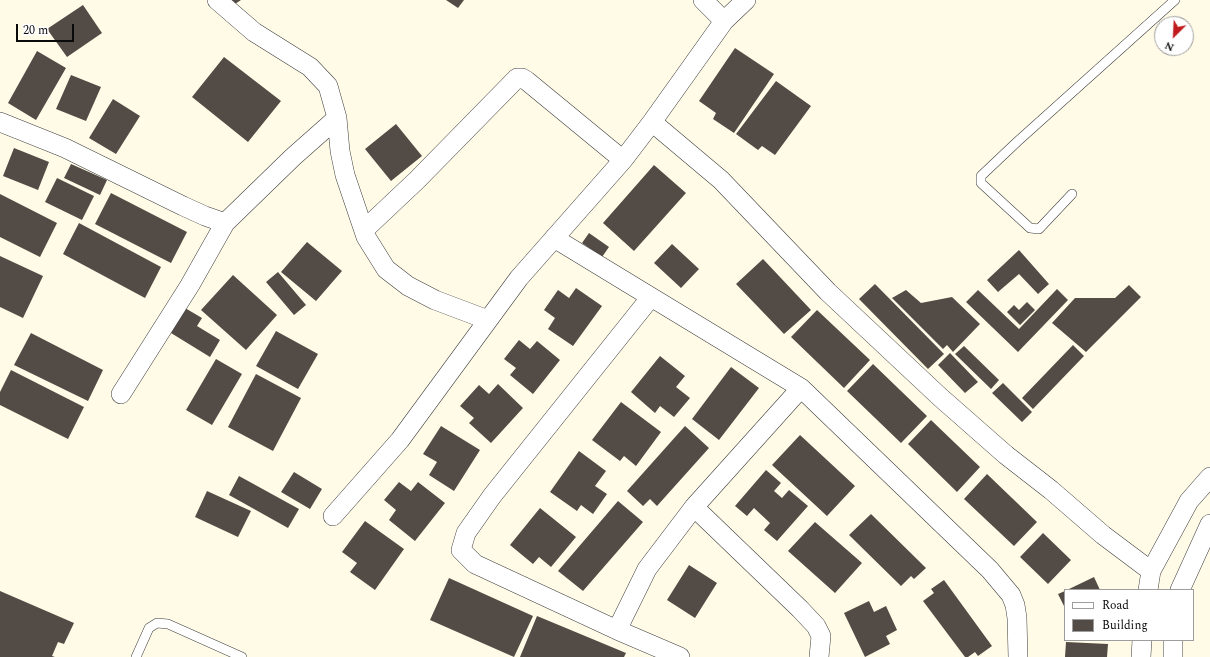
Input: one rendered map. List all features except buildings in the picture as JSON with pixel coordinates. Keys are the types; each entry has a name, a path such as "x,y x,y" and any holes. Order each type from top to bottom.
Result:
{"street":[{"path":"217,0 254,32 310,67 328,86 337,118 340,151 346,175 366,237 386,269 408,286 435,300 488,320"},
{"path":"703,0 724,20"},
{"path":"333,516 400,440 519,278 623,160 652,122 724,20 746,0"},
{"path":"364,230 417,180 517,78 522,78 527,81 623,160"},
{"path":"121,394 190,285 225,223 293,157 337,118"},
{"path":"0,122 65,148 183,206 225,223"},
{"path":"652,122 721,180 828,292 940,397 1006,455 1051,490 1103,535 1151,571"},
{"path":"554,238 801,388 990,570 1011,595 1018,618 1018,657"},
{"path":"651,297 492,496 466,533 461,550 475,564 617,630 680,657"},
{"path":"617,630 647,569 694,507 801,388"},
{"path":"1148,589 1151,571 1189,501 1210,477"},
{"path":"694,507 816,626 821,636 819,657"},
{"path":"1180,589 1210,524"},
{"path":"1141,657 1142,641"},
{"path":"1173,641 1173,657"}],"lane":[{"path":"1072,194 1039,229 1030,228 981,183 982,176 1018,141 1175,0"},
{"path":"136,657 149,628 157,623 168,624 242,657"}]}
